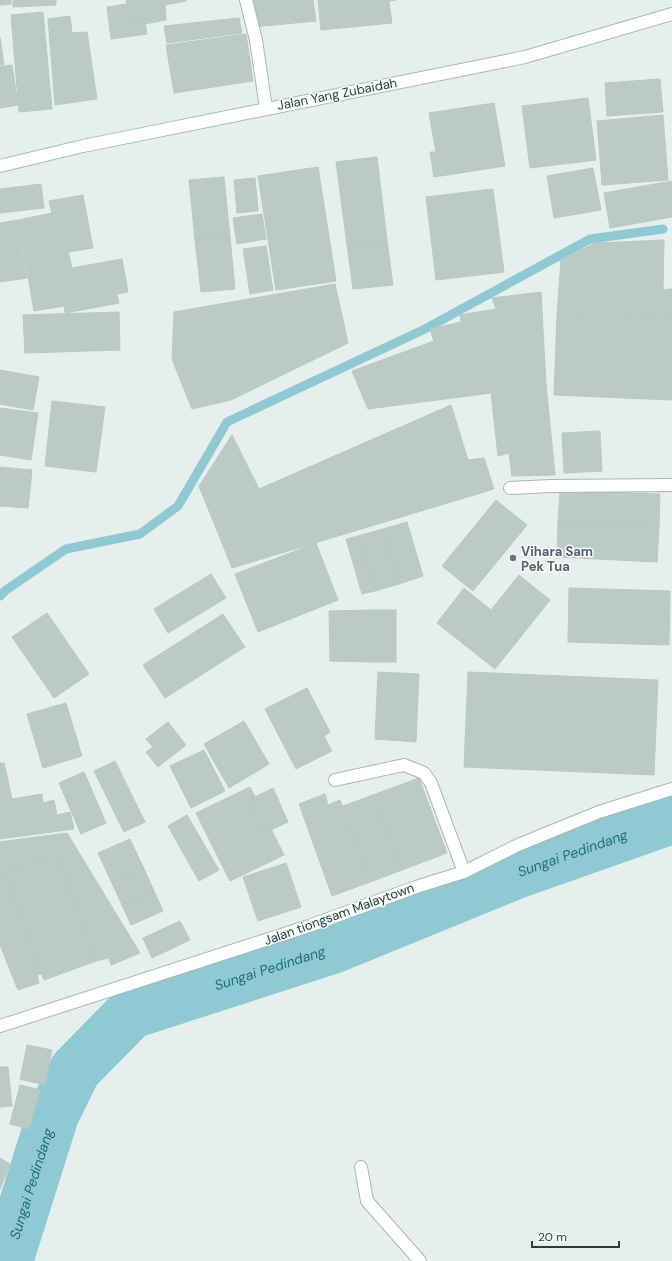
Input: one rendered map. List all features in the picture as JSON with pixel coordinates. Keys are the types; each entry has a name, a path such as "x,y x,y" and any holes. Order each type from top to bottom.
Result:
{"street":[{"path":"246,0 256,40 266,108"},
{"name":"Jalan Yang Zubaidah","path":"0,166 83,146 525,56 672,14"},
{"path":"510,488 550,486 672,485"},
{"path":"335,780 404,765 424,773 431,783 464,872"},
{"name":"Jalan tiongsam Malaytown","path":"0,1026 309,926 416,887 464,872 518,845 599,812 672,789"},
{"path":"361,1167 367,1201 420,1261"}],"building":[{"path":"0,0 11,0 11,4 0,5"},
{"path":"13,0 56,0 56,5 13,7"},
{"path":"126,0 186,1 165,5 166,20 145,24 144,17 129,19"},
{"path":"250,0 313,0 316,21 253,27"},
{"path":"318,0 396,0 389,1 392,23 321,30"},
{"path":"127,4 129,19 144,17 147,34 111,39 107,7"},
{"path":"43,12 52,109 19,112 11,15"},
{"path":"70,16 72,33 87,32 97,99 55,105 48,19"},
{"path":"239,18 242,33 167,43 164,26"},
{"path":"246,34 253,81 174,93 166,45"},
{"path":"0,37 4,65 0,65"},
{"path":"12,65 18,105 0,108 0,67"},
{"path":"660,79 663,112 607,116 605,83"},
{"path":"588,98 596,160 530,168 522,106"},
{"path":"494,103 505,166 434,177 430,152 436,152 429,113"},
{"path":"663,115 668,180 602,185 597,121"},
{"path":"377,157 387,240 347,245 336,162"},
{"path":"318,167 336,281 276,290 258,176"},
{"path":"593,168 601,210 554,218 547,176"},
{"path":"224,177 230,237 195,240 189,180"},
{"path":"255,178 258,211 237,213 234,180"},
{"path":"672,181 672,217 610,228 604,193"},
{"path":"41,184 44,208 0,213 0,189"},
{"path":"493,189 504,272 436,280 426,197"},
{"path":"83,195 93,248 68,252 72,268 122,259 128,292 117,294 119,303 65,313 64,306 34,311 18,220 52,213 49,201"},
{"path":"262,214 266,239 237,244 233,218"},
{"path":"17,220 27,278 0,282 0,223"},
{"path":"230,237 235,289 201,292 195,240"},
{"path":"387,240 393,285 353,289 347,245"},
{"path":"664,240 663,290 672,289 672,320 557,315 561,260 595,243"},
{"path":"266,246 273,290 250,294 243,249"},
{"path":"335,284 348,343 231,400 192,409 172,359 174,312"},
{"path":"541,292 546,384 555,475 512,476 509,453 498,456 491,393 368,409 352,371 434,341 430,329 461,322 460,315 496,309 492,298"},
{"path":"119,312 120,350 25,353 23,315"},
{"path":"557,315 672,320 672,400 554,395"},
{"path":"0,370 39,377 33,410 0,404"},
{"path":"52,401 105,407 96,472 45,466"},
{"path":"451,405 468,460 484,458 494,489 232,568 199,486 232,435 259,489"},
{"path":"0,408 38,413 31,460 0,455"},
{"path":"600,431 602,471 564,473 562,433"},
{"path":"0,467 32,470 28,508 0,506"},
{"path":"560,490 660,494 659,528 558,523"},
{"path":"496,500 527,525 473,591 442,566"},
{"path":"407,522 423,576 399,584 383,529"},
{"path":"558,523 659,528 657,562 557,557"},
{"path":"383,529 399,584 375,591 358,536"},
{"path":"358,536 375,591 362,594 346,539"},
{"path":"316,543 338,600 258,632 235,574"},
{"path":"211,574 226,598 168,633 154,609"},
{"path":"519,575 550,600 495,669 437,623 464,588 491,610"},
{"path":"569,588 670,591 669,645 568,642"},
{"path":"372,610 396,610 396,662 372,662"},
{"path":"372,610 372,662 330,661 329,611"},
{"path":"47,613 89,674 54,698 12,637"},
{"path":"223,614 245,647 165,698 143,665"},
{"path":"378,672 419,674 416,742 375,739"},
{"path":"468,672 658,680 654,775 464,767"},
{"path":"307,688 330,732 324,736 332,751 296,769 265,709"},
{"path":"66,703 82,756 43,768 27,714"},
{"path":"244,721 269,764 229,788 204,744"},
{"path":"168,722 186,745 158,767 146,752 153,747 146,739"},
{"path":"204,750 225,791 191,808 170,766"},
{"path":"115,761 145,822 124,832 94,771"},
{"path":"0,763 4,763 12,799 42,794 43,803 54,800 57,815 70,812 74,829 0,839"},
{"path":"84,772 106,823 81,834 59,783"},
{"path":"419,778 447,853 402,870 373,795"},
{"path":"250,787 255,797 251,799 255,809 251,811 261,831 270,827 284,855 230,881 196,813"},
{"path":"273,788 288,822 271,830 270,827 261,831 251,811 255,809 251,799"},
{"path":"325,794 328,805 340,800 370,882 332,896 299,804"},
{"path":"373,795 402,870 370,882 343,806"},
{"path":"187,815 219,870 199,881 168,826"},
{"path":"67,833 140,953 111,965 109,958 96,961 57,854 5,873 42,974 37,975 39,983 18,990 0,945 0,842"},
{"path":"130,839 144,869 112,883 98,853"},
{"path":"57,854 96,961 44,980 5,873"},
{"path":"286,863 301,907 258,921 243,877"},
{"path":"144,869 154,891 122,905 112,883"},
{"path":"154,891 163,911 131,925 122,905"},
{"path":"180,921 190,940 152,958 143,938"},
{"path":"27,1045 52,1050 45,1085 20,1079"},
{"path":"0,1067 8,1067 12,1106 0,1107"},
{"path":"20,1085 40,1090 29,1129 10,1124"},
{"path":"0,1158 10,1164 0,1189"}],"waterway":[{"path":"0,596 6,590 66,549 140,534 178,506 227,422 425,329 590,239 663,229"},
{"name":"Sungai Pedindang","path":"7,1261 53,1115 75,1070 131,1013 335,947 516,873 672,818"}],"place":[{"name":"Vihara Sam Pek Tua","path":"513,558"}]}
